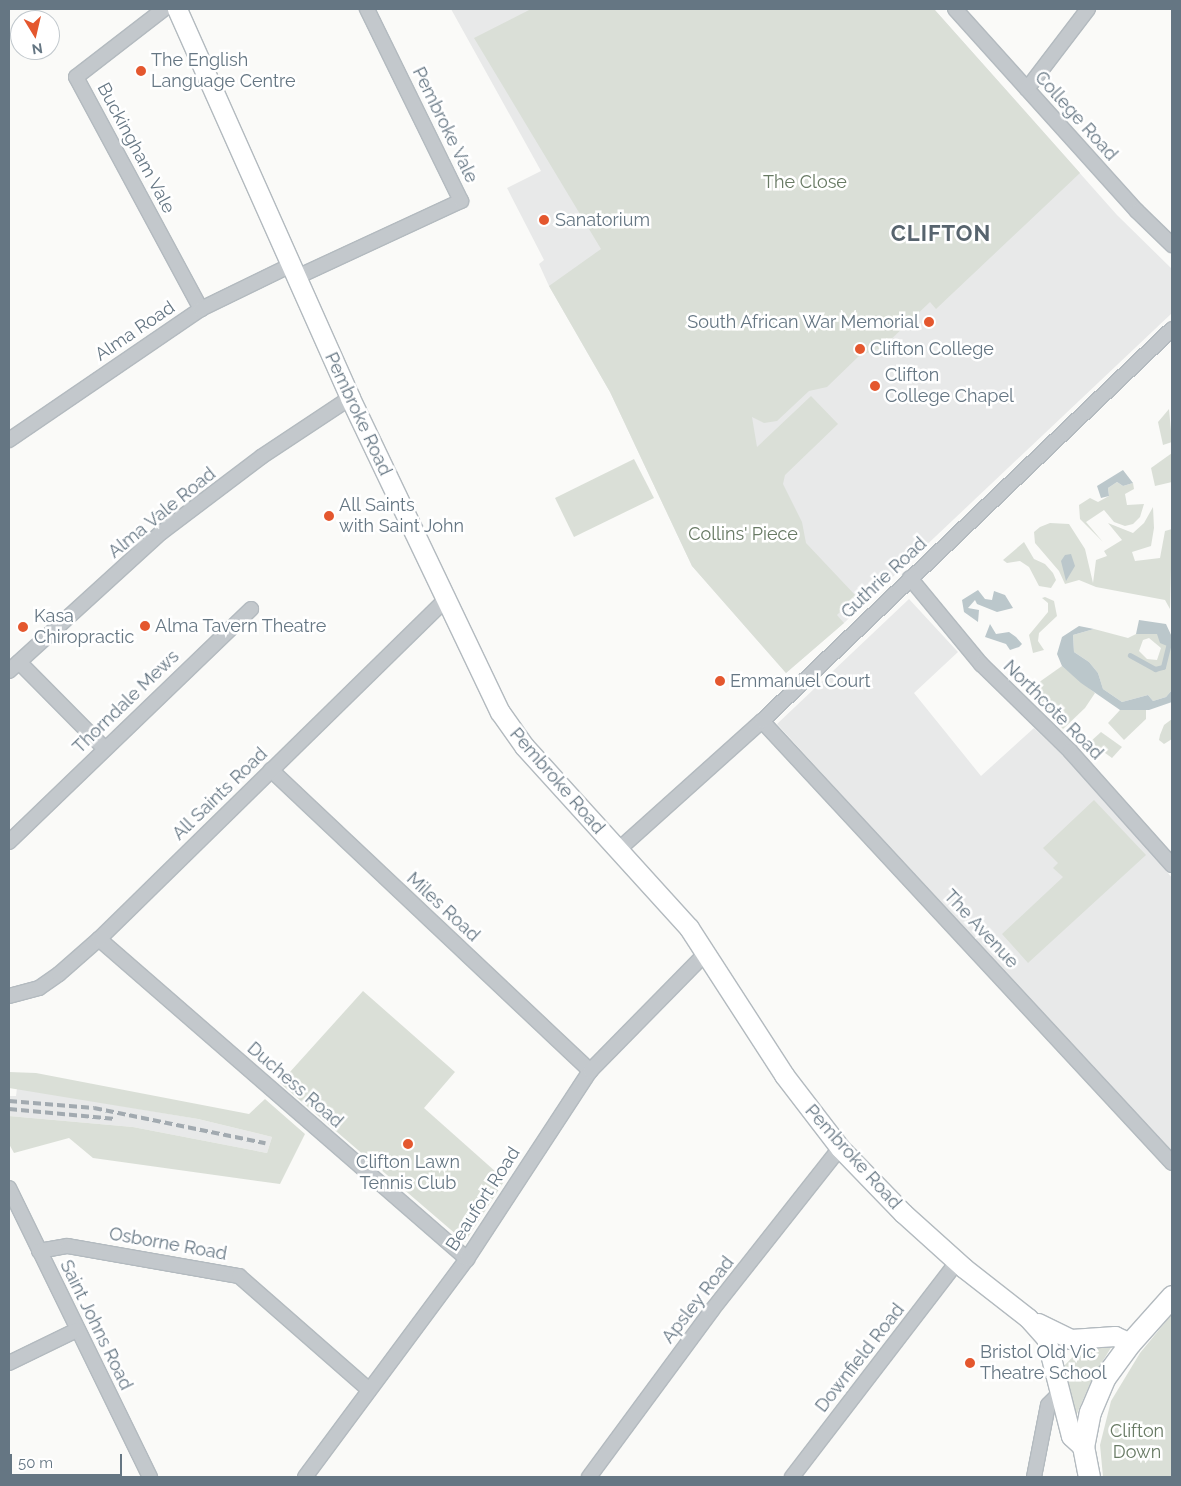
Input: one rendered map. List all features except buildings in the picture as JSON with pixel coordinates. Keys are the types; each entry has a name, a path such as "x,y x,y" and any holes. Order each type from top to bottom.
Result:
{"main road":[{"name":"Pembroke Road","path":"176,10 350,398 500,712 524,746 689,928 784,1075 840,1148 903,1213 957,1262 1028,1318 1046,1338 1070,1436 1083,1447"},
{"path":"1089,1477 1083,1447 1090,1412 1097,1394 1105,1378 1130,1342 1172,1296"},
{"path":"1028,1318 1071,1339 1115,1336 1130,1342"}],"street":[{"name":"Pembroke Vale","path":"292,272 461,200 367,9"},
{"name":"College Road","path":"955,9 1136,211 1172,245"},
{"path":"1027,89 1088,9"},
{"name":"Buckingham Vale","path":"176,10 76,77 201,309"},
{"name":"Alma Road","path":"9,440 201,309 292,272"},
{"name":"Guthrie Road","path":"618,850 762,721 1172,328"},
{"name":"Alma Vale Road","path":"14,666 162,532 261,458 350,398"},
{"name":"Northcote Road","path":"910,578 982,664 1070,751 1172,865"},
{"name":"All Saints Road","path":"9,996 39,988 59,974 99,939 445,600"},
{"name":"Thorndale Mews","path":"9,842 104,748 251,609"},
{"path":"14,666 104,748"},
{"name":"The Avenue","path":"762,721 1172,1163"},
{"name":"Miles Road","path":"271,770 590,1071"},
{"name":"Duchess Road","path":"99,939 467,1259"},
{"name":"Beaufort Road","path":"305,1477 467,1259 590,1071 706,953"},
{"name":"Apsley Road","path":"589,1477 712,1310 840,1148"},
{"name":"Saint Johns Road","path":"9,1188 14,1212 38,1251 150,1477"},
{"name":"Osborne Road","path":"38,1251 68,1246 239,1276 369,1390"},
{"name":"Downfield Road","path":"792,1477 957,1262"},
{"path":"9,1363 76,1330"},
{"path":"1034,1477 1048,1405 1059,1394"}],"shaded area":[{"name":"Clifton College","path":"451,9 934,9 1117,215 1172,269 1172,313 844,623 786,673 692,566 610,392 549,286 539,264 544,260 507,188 541,171"},
{"path":"1123,470 1133,483 1123,486 1117,482 1108,488 1109,496 1101,498 1097,486"},
{"path":"1071,554 1075,566 1066,581 1061,561 1065,555"},
{"path":"978,590 985,599 992,600 994,591 1005,595 1013,608 997,612 977,604 975,600 968,608 979,610 978,622 964,612 962,600"},
{"path":"909,599 958,652 914,693 981,776 1034,728 1104,794 1172,878 1172,1157 777,724"},
{"path":"1139,620 1166,624 1172,637 1172,648 1160,643 1157,634 1136,634"},
{"path":"990,624 996,634 1009,632 1022,644 1010,650 1006,644 985,637"},
{"path":"1079,626 1094,629 1073,635 1074,652 1089,662 1098,673 1103,689 1122,702 1148,695 1153,701 1166,697 1172,690 1172,702 1149,710 1120,710 1081,683 1062,666 1057,654 1062,637"},
{"path":"17,1088 198,1119 272,1137 267,1153 133,1127 9,1116 9,1096 16,1096"}],"green space":[{"name":"The Close","path":"531,9 934,9 1080,173 936,309 930,302 883,347 859,356 827,387 809,391 777,421 764,423 752,417 757,447 811,396 838,424 785,475 783,484 802,522 806,543 856,596 837,615 844,623 786,673 692,566 610,392 549,286 601,249 474,38"},
{"path":"1169,409 1172,442 1163,445 1158,422"},
{"path":"1172,453 1172,482 1155,486 1151,468"},
{"path":"634,459 654,498 574,537 555,498"},
{"path":"1117,482 1123,486 1133,483 1134,489 1125,494 1127,505 1144,504 1140,517 1133,524 1125,526 1114,522 1104,510 1086,522 1103,542 1080,519 1079,505 1090,498 1098,502 1109,496 1108,488"},
{"path":"1153,507 1154,528 1151,546 1132,552 1135,561 1160,558 1165,531 1172,529 1170,609 1165,600 1096,587 1079,580 1065,584 1059,571 1035,543 1034,532 1040,527 1050,523 1069,524 1085,549 1093,583 1096,560 1107,556 1104,551 1122,540 1108,523 1133,533 1144,523"},
{"path":"1024,542 1034,559 1045,564 1053,573 1056,580 1051,588 1039,586 1029,567 1020,561 1007,563 1003,560"},
{"path":"1045,597 1054,601 1057,616 1039,633 1038,641 1044,650 1033,653 1029,635 1048,612 1048,603 1042,598"},
{"path":"1094,629 1128,638 1136,634 1158,634 1172,648 1172,690 1166,697 1153,701 1148,695 1122,702 1103,689 1098,673 1089,662 1074,652 1073,635","holes":["1149,638 1161,648 1157,660 1147,659 1139,651 1143,640"]},
{"path":"1062,666 1095,693 1085,708 1063,729 1028,690"},
{"path":"1131,708 1146,709 1146,719 1124,740 1108,723 1120,710"},
{"path":"1172,719 1172,739 1164,744 1159,740 1160,735 1164,725"},
{"path":"1101,732 1122,747 1112,758 1090,742"},
{"path":"1094,800 1146,855 1028,963 1002,934 1063,877 1053,868 1058,863 1043,848"},
{"name":"Clifton Lawn Tennis Club","path":"363,991 455,1072 424,1108 505,1180 465,1242 280,1083"},
{"path":"9,1072 36,1073 249,1114 265,1099 305,1134 280,1184 93,1158 69,1138 14,1153 9,1144 9,1116 133,1127 267,1153 272,1137 198,1119 9,1088"},
{"name":"Clifton Down","path":"1172,1314 1172,1477 1103,1477 1100,1445 1111,1401 1140,1353"},
{"path":"1108,1344 1112,1346 1093,1377 1076,1416 1073,1413 1063,1367 1083,1346"}],"waterway":[{"path":"1130,655 1155,669 1163,667 1168,647"}],"railway":[{"path":"9,1101 94,1108 265,1143"},
{"path":"9,1109 116,1119"}],"place":[{"name":"The English Language Centre","path":"141,71"},
{"name":"Sanatorium","path":"544,220"},
{"name":"South African War Memorial","path":"929,322"},
{"name":"Clifton College","path":"860,349"},
{"name":"Clifton College Chapel","path":"875,386"},
{"name":"All Saints with Saint John","path":"329,516"},
{"name":"Alma Tavern Theatre","path":"145,626"},
{"name":"Kasa Chiropractic","path":"23,627"},
{"name":"Emmanuel Court","path":"720,681"},
{"name":"Clifton Lawn Tennis Club","path":"408,1144"},
{"name":"Bristol Old Vic Theatre School","path":"970,1363"}],"district":[{"name":"CLIFTON","path":"941,234"}],"park label":[{"name":"Collins' Piece","path":"743,534"}]}
